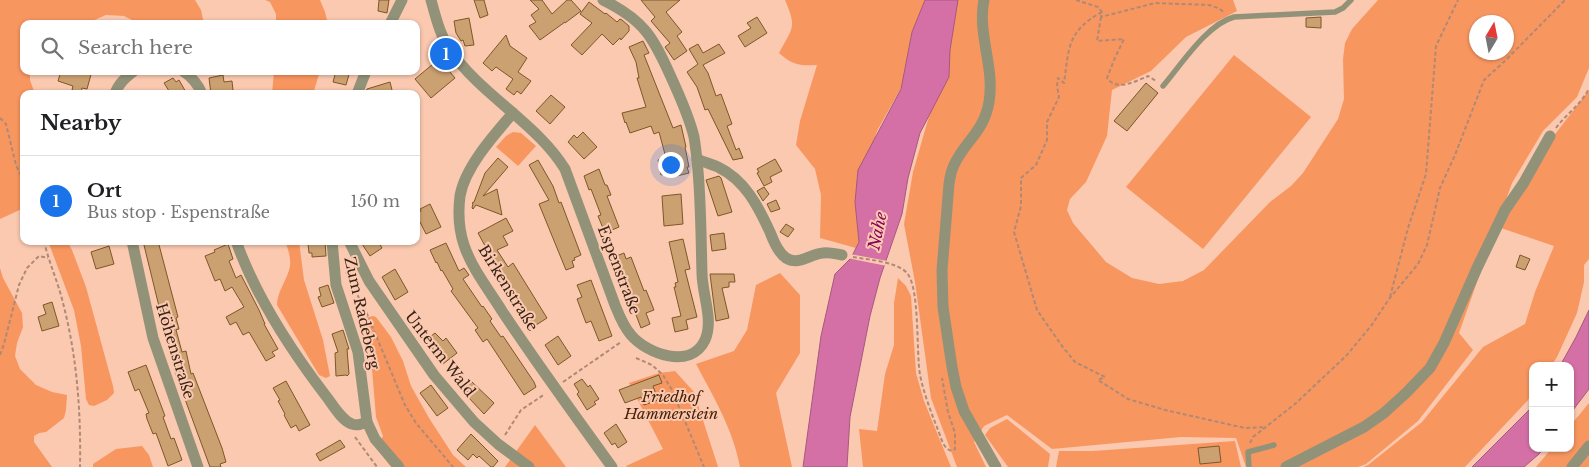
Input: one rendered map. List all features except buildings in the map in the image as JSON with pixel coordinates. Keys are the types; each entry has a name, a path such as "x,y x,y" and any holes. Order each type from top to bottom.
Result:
{"street":[{"path":"392,20 402,0"},
{"name":"Espenstraße","path":"432,0 437,22 450,50 476,80 542,139 555,154 564,169 572,186 614,305 623,324 631,335 654,352 668,356 690,354 700,349 708,330 702,276 701,228 694,138 688,118 657,47 650,36 633,19 603,0"},
{"path":"984,0 983,30 990,70 989,100 984,121 954,164 951,174 942,270 945,322 956,387 964,411 996,467"},
{"path":"116,90 129,75"},
{"path":"189,75 200,90"},
{"path":"359,90 364,75"},
{"name":"Birkenstraße","path":"513,113 494,135 465,180 460,195 459,211 460,229 464,244 470,259 513,328 612,467"},
{"path":"1286,467 1364,427 1406,393 1430,368 1505,210 1523,184 1550,136"},
{"path":"697,159 718,167 739,180 754,202 774,243 786,258 797,261 822,253 842,255"},
{"name":"Höhenstraße","path":"133,245 152,338 198,467"},
{"path":"238,245 250,276 279,328 316,383 350,424 357,425 367,422 375,439 399,467"},
{"name":"Zum Radeberg","path":"332,245 336,285 358,352 367,422"},
{"name":"Unterm Wald","path":"351,245 369,281 390,314 434,375 474,422 498,444 530,467"},
{"path":"1572,467 1589,446"}],"lane":[{"path":"1163,86 1209,32 1228,19 1335,12 1344,8 1350,0"},
{"path":"1249,467 1248,452 1274,445"}],"path":[{"path":"1076,0 1098,7 1102,12 1097,41 1124,40 1107,78 1109,82 1124,86 1148,76 1163,86"},
{"path":"1389,299 1408,228 1426,174 1436,46 1458,0"},
{"path":"1248,452 1249,444 1253,437 1295,404 1346,356 1418,264 1427,245 1440,188 1484,80 1565,0"},
{"path":"1101,17 1155,3 1209,5 1223,11 1228,19"},
{"path":"1102,12 1090,19 1074,35 1069,48 1064,83 1058,78 1059,97 1047,122 1047,140 1036,165 1021,178 1021,206 1014,232 1037,310 1075,362 1105,377 1098,380 1128,398 1165,410 1245,428 1266,427"},
{"path":"1550,136 1564,117 1579,104 1589,88"},
{"path":"0,118 6,124 20,173"},
{"path":"45,245 63,301 78,380 80,467"},
{"path":"842,255 894,265 904,270 913,282 920,374 931,412 945,447 952,451 955,449 956,440 944,394 941,372"},
{"path":"0,355 19,285 27,268 39,256 48,258"},
{"path":"345,268 367,314 405,405 416,423 453,467"},
{"path":"498,444 521,410 631,335"},
{"path":"636,358 652,365 663,375 672,390 704,467"},
{"path":"350,424 355,437 377,467"}],"green space":[{"path":"0,0 195,0 201,10 203,20 132,20 124,16 106,15 94,20 20,20 20,75 30,75 34,90 20,90 20,210 0,219"},
{"path":"265,0 320,0 327,20 276,20 276,14 270,2"},
{"path":"785,0 925,0 912,32 901,88 877,131 855,202 859,242 856,248 820,238 821,195 815,169 796,145 800,121 817,65 796,64 779,53 792,27 791,16"},
{"path":"955,0 1233,0 1237,11 1186,37 1151,71 1112,90 1107,136 1086,182 1070,199 1067,210 1073,223 1106,262 1132,278 1159,284 1183,281 1204,270 1270,202 1291,186 1303,173 1338,119 1344,99 1343,59 1345,43 1352,29 1378,0 1589,0 1589,68 1577,97 1543,131 1512,183 1459,333 1473,350 1418,421 1366,464 1358,467 1246,467 1236,438 1181,437 1052,449 1007,415 984,426 974,442 986,467 957,467 931,398 915,282 904,224 913,172 950,43"},
{"path":"1234,55 1311,117 1203,249 1126,187"},
{"path":"274,75 319,75 314,90 272,90"},
{"path":"1589,90 1589,259 1584,265 1584,282 1577,313 1557,357 1554,362 1529,362 1529,398 1465,467 1363,467 1422,422 1483,347 1525,324 1535,292 1554,246 1501,228 1546,146"},
{"path":"513,132 521,133 536,146 518,166 496,147 506,136"},
{"path":"50,245 69,245 86,287 114,393 107,400 94,406 89,405 86,399 81,346 74,310"},
{"path":"286,245 300,245 304,280 323,340 330,376 326,378 319,375 277,305 277,300 290,266"},
{"path":"0,268 3,278 22,313 23,327 17,343 15,356 20,369 36,385 52,392 67,395 64,418 46,432 34,436 34,442 52,467 0,467"},
{"path":"780,273 800,295 800,353 776,393 792,467 740,467 728,427 696,364 734,351 747,330 756,285"},
{"path":"898,278 906,286 911,296 916,373 924,401 951,467 863,467 859,429 877,431 885,374 894,345 894,303"},
{"path":"376,317 391,337 403,361 411,386 429,418 453,455 466,467 391,467 377,449 383,436 376,417 370,345 364,321 365,318"},
{"name":"Friedhof Hammerstein","path":"675,371 694,392 718,467 627,467 663,449 629,383 659,373"},
{"path":"1589,403 1589,467 1536,467 1549,452 1574,452 1574,421"},
{"path":"1007,419 1050,454 1048,467 1008,467 985,435 990,428"},
{"path":"535,425 566,467 505,467"},
{"path":"1235,441 1241,467 1056,467 1059,451 1093,451"},
{"path":"142,446 149,455 153,467 93,467 93,464 116,449"}],"water":[{"name":"Nahe","path":"925,0 958,0 950,50 949,77 920,133 908,178 902,214 880,278 870,316 850,417 847,467 803,467 821,336 835,274 851,258 859,242 855,202 858,170 901,89 912,32"},
{"path":"1589,310 1589,389 1574,409 1574,362 1562,362"},
{"path":"1529,410 1529,452 1541,452 1539,454 1524,467 1472,467"}],"pier":[{"path":"850,254 888,261 887,266 847,258"}],"place":[{"name":"Ort","path":"446,54"}]}
